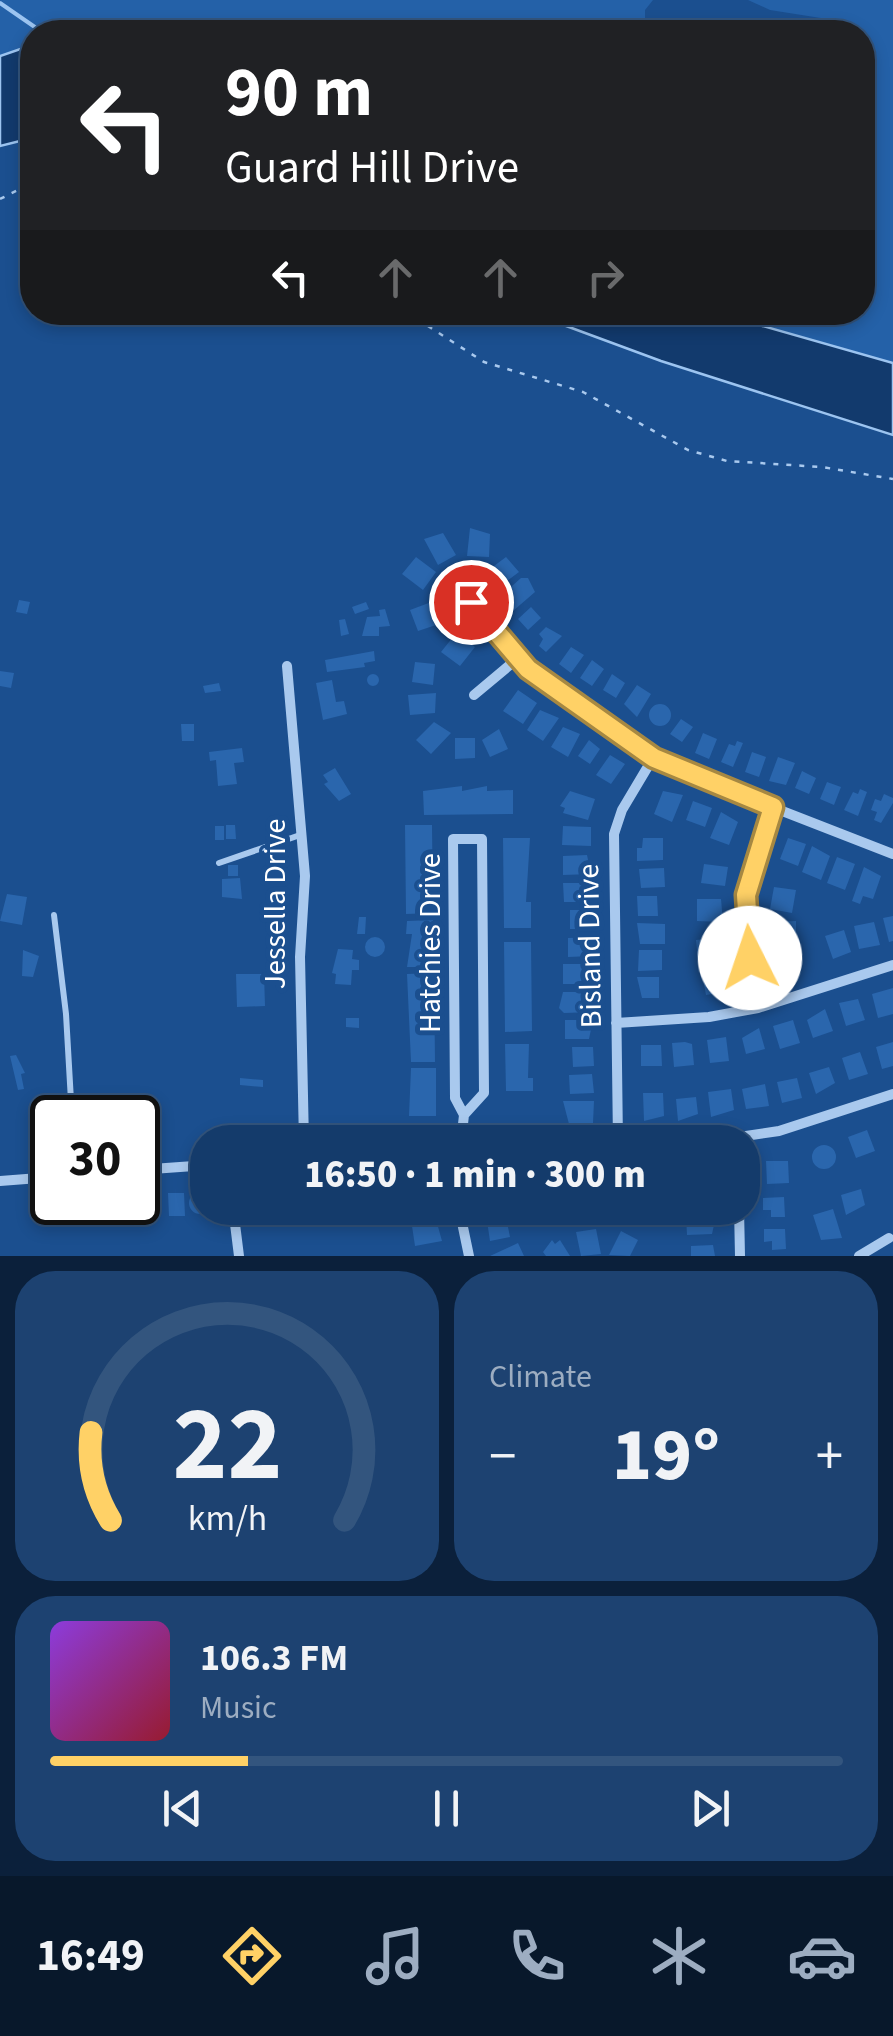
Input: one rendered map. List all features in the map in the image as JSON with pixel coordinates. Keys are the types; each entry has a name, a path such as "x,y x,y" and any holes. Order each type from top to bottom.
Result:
{"street":[{"path":"471,602 517,659 654,758 893,854"},
{"path":"474,695 517,659"},
{"name":"Jessella Drive","path":"287,666 304,834 300,956 304,1125"},
{"name":"Bisland Drive","path":"618,1125 614,834 622,810 654,758"},
{"path":"758,1008 747,937 746,895 773,807"},
{"name":"Hatchies Drive","path":"463,1125 464,1115 455,1098 453,840 482,840 485,1078 479,1102 464,1115"},
{"path":"616,1023 708,1017 758,1008 893,964"},
{"path":"760,1135 893,1094"},
{"path":"160,1168 190,1166"},
{"path":"0,1180 30,1178"},
{"path":"235,1225 238,1256"},
{"path":"463,1225 469,1256"},
{"path":"739,1225 740,1256"},
{"path":"859,1256 888,1238"}],"lane":[{"path":"219,863 304,834"},
{"path":"54,915 71,1095"}],"path":[{"path":"426,325 484,362 583,392 688,450 749,464 822,466 893,480"}],"shaded area":[{"path":"0,0 653,0 645,10 645,20 20,20 20,49 0,56"},
{"path":"748,0 893,0 893,363 759,325 875,325 875,20 828,20 770,10"},
{"path":"20,49 20,141 0,146 0,56"},
{"path":"564,325 759,325 893,363 893,435 661,361"}],"building":[{"path":"470,528 490,534 489,557 467,556"},
{"path":"443,533 456,555 438,565 424,539"},
{"path":"416,557 436,572 423,590 402,574"},
{"path":"506,557 519,572 507,581 494,566"},
{"path":"521,578 528,578 535,592 513,611 503,594"},
{"path":"19,600 30,602 27,614 16,612"},
{"path":"434,601 439,624 418,631 410,610"},
{"path":"366,602 369,609 355,614 352,607"},
{"path":"531,607 541,618 528,630 518,619"},
{"path":"385,609 390,626 379,627 379,636 362,636 367,617 380,616 379,610"},
{"path":"345,619 349,634 341,636 339,620"},
{"path":"546,627 562,636 546,652 539,646 543,639 539,634"},
{"path":"457,632 475,647 460,666 441,652"},
{"path":"571,647 584,655 571,673 559,664"},
{"path":"374,651 375,661 364,663 365,667 327,672 325,660"},
{"path":"592,660 604,669 592,686 580,678"},
{"path":"415,662 435,664 433,685 412,682"},
{"path":"0,671 14,673 11,688 0,686"},
{"path":"373,674 379,680 373,686 367,680"},
{"path":"612,674 625,683 616,698 603,690"},
{"path":"332,680 336,702 344,701 347,714 323,720 316,683"},
{"path":"219,683 221,691 205,693 203,686"},
{"path":"637,685 651,694 637,717 624,704"},
{"path":"518,690 537,703 523,724 503,711"},
{"path":"436,693 435,713 410,715 408,695"},
{"path":"660,704 668,707 668,723 660,726 652,723 649,715 652,707"},
{"path":"540,710 559,718 543,741 527,730"},
{"path":"681,719 693,727 682,742 670,734"},
{"path":"434,722 451,733 431,754 416,740"},
{"path":"181,724 194,724 194,741 182,741"},
{"path":"563,727 580,734 568,757 551,747"},
{"path":"499,729 508,749 490,757 482,740"},
{"path":"703,733 717,739 709,759 695,753"},
{"path":"455,738 475,738 475,758 455,759"},
{"path":"589,740 600,749 590,764 578,756"},
{"path":"737,741 743,743 733,767 721,762 729,744 735,746"},
{"path":"242,748 244,762 234,763 237,784 218,786 216,760 210,761 209,752"},
{"path":"752,752 766,757 759,777 745,772"},
{"path":"610,755 625,764 611,784 596,775"},
{"path":"778,757 795,763 786,785 769,781"},
{"path":"335,768 351,794 339,801 324,784 328,782 323,775"},
{"path":"802,771 816,778 809,794 795,788"},
{"path":"827,782 841,787 834,805 820,799"},
{"path":"462,786 462,791 487,786 487,791 513,790 513,814 424,815 423,791"},
{"path":"860,789 867,792 858,816 844,810 853,792 858,794"},
{"path":"570,791 595,799 588,820 563,813 565,808 560,806"},
{"path":"663,791 683,795 672,822 654,814"},
{"path":"884,794 893,798 893,803 881,823 874,820 877,812 871,810 875,799 881,801"},
{"path":"693,801 712,808 705,827 686,820"},
{"path":"721,812 738,822 729,845 710,838"},
{"path":"226,825 235,825 236,839 226,839"},
{"path":"405,825 432,825 433,913 406,914"},
{"path":"215,826 224,826 224,840 215,840"},
{"path":"563,826 591,827 591,846 562,845"},
{"path":"503,838 530,838 526,902 531,902 531,928 504,928"},
{"path":"643,838 663,838 663,860 637,861 637,848 642,848"},
{"path":"788,838 806,844 798,866 780,859"},
{"path":"812,846 830,856 821,880 802,872"},
{"path":"587,855 591,874 563,875 563,856"},
{"path":"837,857 855,864 845,890 827,883"},
{"path":"704,864 728,867 725,886 701,883"},
{"path":"228,865 238,865 238,876 228,876"},
{"path":"864,867 881,876 873,899 863,896 860,904 852,901"},
{"path":"664,868 665,887 641,888 639,869"},
{"path":"240,878 242,899 222,897 222,879"},
{"path":"563,883 589,883 588,902 564,902"},
{"path":"774,887 796,890 792,913 770,909"},
{"path":"7,894 27,897 22,925 0,921"},
{"path":"637,896 657,896 658,916 638,916"},
{"path":"697,899 721,899 723,922 697,921"},
{"path":"570,910 592,910 592,929 570,929"},
{"path":"893,916 893,941 889,942 883,918"},
{"path":"359,917 366,917 365,934 357,934"},
{"path":"433,920 434,967 407,967 412,934 406,934 407,921"},
{"path":"796,921 796,940 768,942 772,922"},
{"path":"874,922 880,945 859,949 854,926"},
{"path":"637,923 665,924 665,944 640,944"},
{"path":"844,930 851,952 833,959 825,936"},
{"path":"375,937 385,947 375,957 365,947"},
{"path":"592,937 592,956 568,957 568,938"},
{"path":"723,937 723,957 698,960 696,940"},
{"path":"504,942 531,942 532,1031 505,1032"},
{"path":"338,949 353,950 352,959 359,960 359,970 352,970 351,985 335,984 336,974 332,973"},
{"path":"23,950 39,956 33,977 22,976"},
{"path":"639,950 662,950 662,970 638,971"},
{"path":"799,951 800,971 776,973 770,953"},
{"path":"563,964 589,964 592,984 563,984"},
{"path":"727,969 730,991 706,995 702,973"},
{"path":"434,973 435,1062 411,1062 407,974"},
{"path":"236,974 264,974 265,1006 237,1007"},
{"path":"637,977 659,977 659,998 642,998"},
{"path":"893,988 893,1014 878,1018 872,994"},
{"path":"563,992 592,992 593,1012 564,1013 559,1008"},
{"path":"858,999 865,1020 846,1026 839,1003"},
{"path":"825,1009 833,1031 813,1038 807,1020"},
{"path":"346,1018 359,1018 359,1028 346,1027"},
{"path":"565,1020 593,1020 589,1039 565,1039"},
{"path":"793,1020 800,1043 780,1049 773,1026"},
{"path":"759,1028 765,1049 746,1054 742,1038"},
{"path":"726,1037 729,1061 710,1063 707,1040"},
{"path":"893,1042 893,1066 882,1069 876,1047"},
{"path":"672,1043 692,1044 694,1065 674,1067"},
{"path":"505,1044 529,1044 528,1078 533,1078 533,1091 506,1091"},
{"path":"641,1045 661,1045 662,1066 641,1066"},
{"path":"572,1047 593,1047 594,1066 573,1067"},
{"path":"860,1052 868,1074 849,1080 842,1058"},
{"path":"16,1055 25,1073 21,1074 24,1089 18,1090 10,1056"},
{"path":"829,1067 835,1083 816,1094 809,1073"},
{"path":"411,1068 436,1068 436,1116 409,1116"},
{"path":"592,1074 594,1093 570,1094 569,1075"},
{"path":"240,1078 263,1080 263,1087 240,1085"},
{"path":"797,1078 802,1098 782,1103 777,1082"},
{"path":"765,1084 769,1106 746,1109 742,1089"},
{"path":"731,1089 734,1110 711,1117 708,1092"},
{"path":"643,1093 663,1093 664,1116 644,1121"},
{"path":"696,1097 698,1114 678,1121 676,1099"},
{"path":"563,1101 594,1101 593,1123 569,1124"},
{"path":"867,1130 875,1151 856,1158 848,1137"},
{"path":"819,1145 829,1145 836,1157 829,1169 819,1169 812,1162 812,1152"},
{"path":"766,1161 788,1161 789,1183 767,1184"},
{"path":"861,1189 865,1205 846,1215 841,1195"},
{"path":"168,1193 184,1193 185,1216 169,1216"},
{"path":"784,1197 785,1217 771,1217 771,1210 763,1210 763,1198"},
{"path":"833,1209 842,1238 821,1240 813,1215"},
{"path":"438,1225 442,1241 415,1246 412,1226"},
{"path":"488,1225 508,1225 510,1237 490,1241"},
{"path":"686,1225 714,1225 712,1234 687,1235"},
{"path":"596,1229 601,1254 581,1256 576,1232"},
{"path":"764,1229 785,1229 786,1249 772,1250 772,1241 764,1242"},
{"path":"621,1231 638,1240 630,1256 609,1255"},
{"path":"552,1240 555,1244 560,1240 570,1256 546,1256 543,1252"},
{"path":"518,1243 524,1256 490,1256"},
{"path":"713,1245 715,1256 691,1256 691,1246"}],"waterway":[{"path":"0,3 25,20"}],"route":[{"path":"471,602 528,669 664,765 773,807 746,895 750,958"}]}
